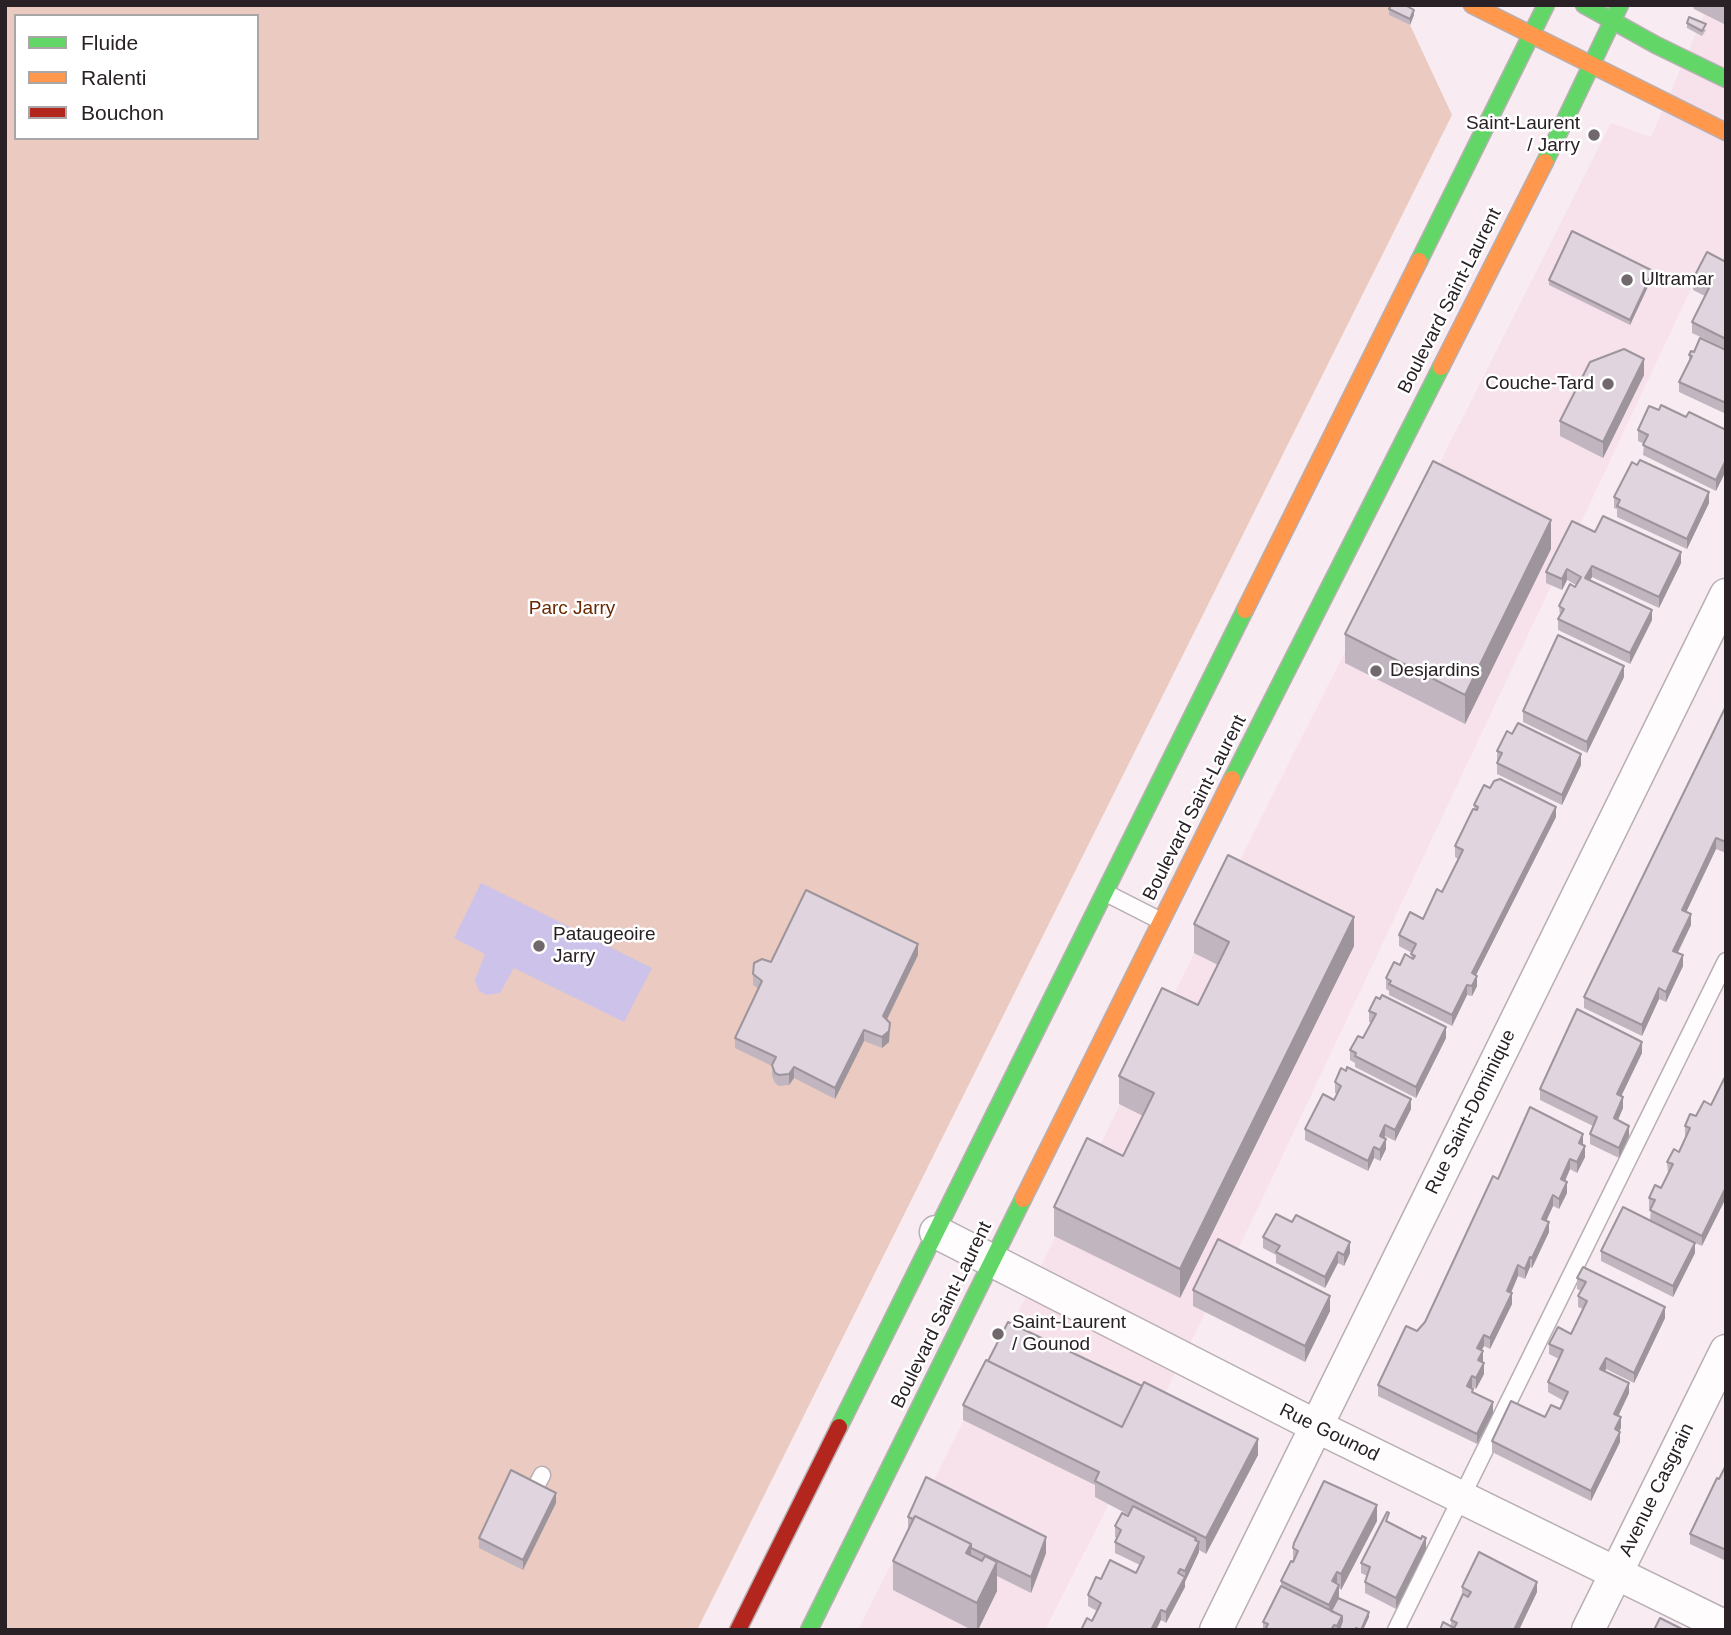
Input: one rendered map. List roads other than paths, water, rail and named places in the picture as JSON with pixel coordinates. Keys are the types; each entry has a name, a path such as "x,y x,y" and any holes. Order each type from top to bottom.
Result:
{"main road":[{"path":"1472,5 1726,132"},
{"path":"738,1630 1546,5"},
{"path":"1584,5 1726,79"},
{"name":"Boulevard Saint-Laurent","path":"809,1630 1620,5"}],"street":[{"name":"Rue Saint-Dominique","path":"1216,1630 1726,594"},
{"name":"Rue Gounod","path":"936,1232 1316,1426 1726,1627"},
{"name":"Avenue Casgrain","path":"1588,1630 1726,1351"}],"lane":[{"path":"1106,893 1161,921"},
{"path":"1396,1630 1726,961"},
{"path":"534,1492 542,1475"}],"place":[{"name":"Saint-Laurent / Jarry","path":"1594,135"},
{"name":"Ultramar","path":"1627,280"},
{"name":"Couche-Tard","path":"1608,384"},
{"name":"Desjardins","path":"1376,671"},
{"name":"Pataugeoire Jarry","path":"539,946"},
{"name":"Saint-Laurent / Gounod","path":"998,1334"}],"park label":[{"name":"Parc Jarry","path":"572,609"}]}
